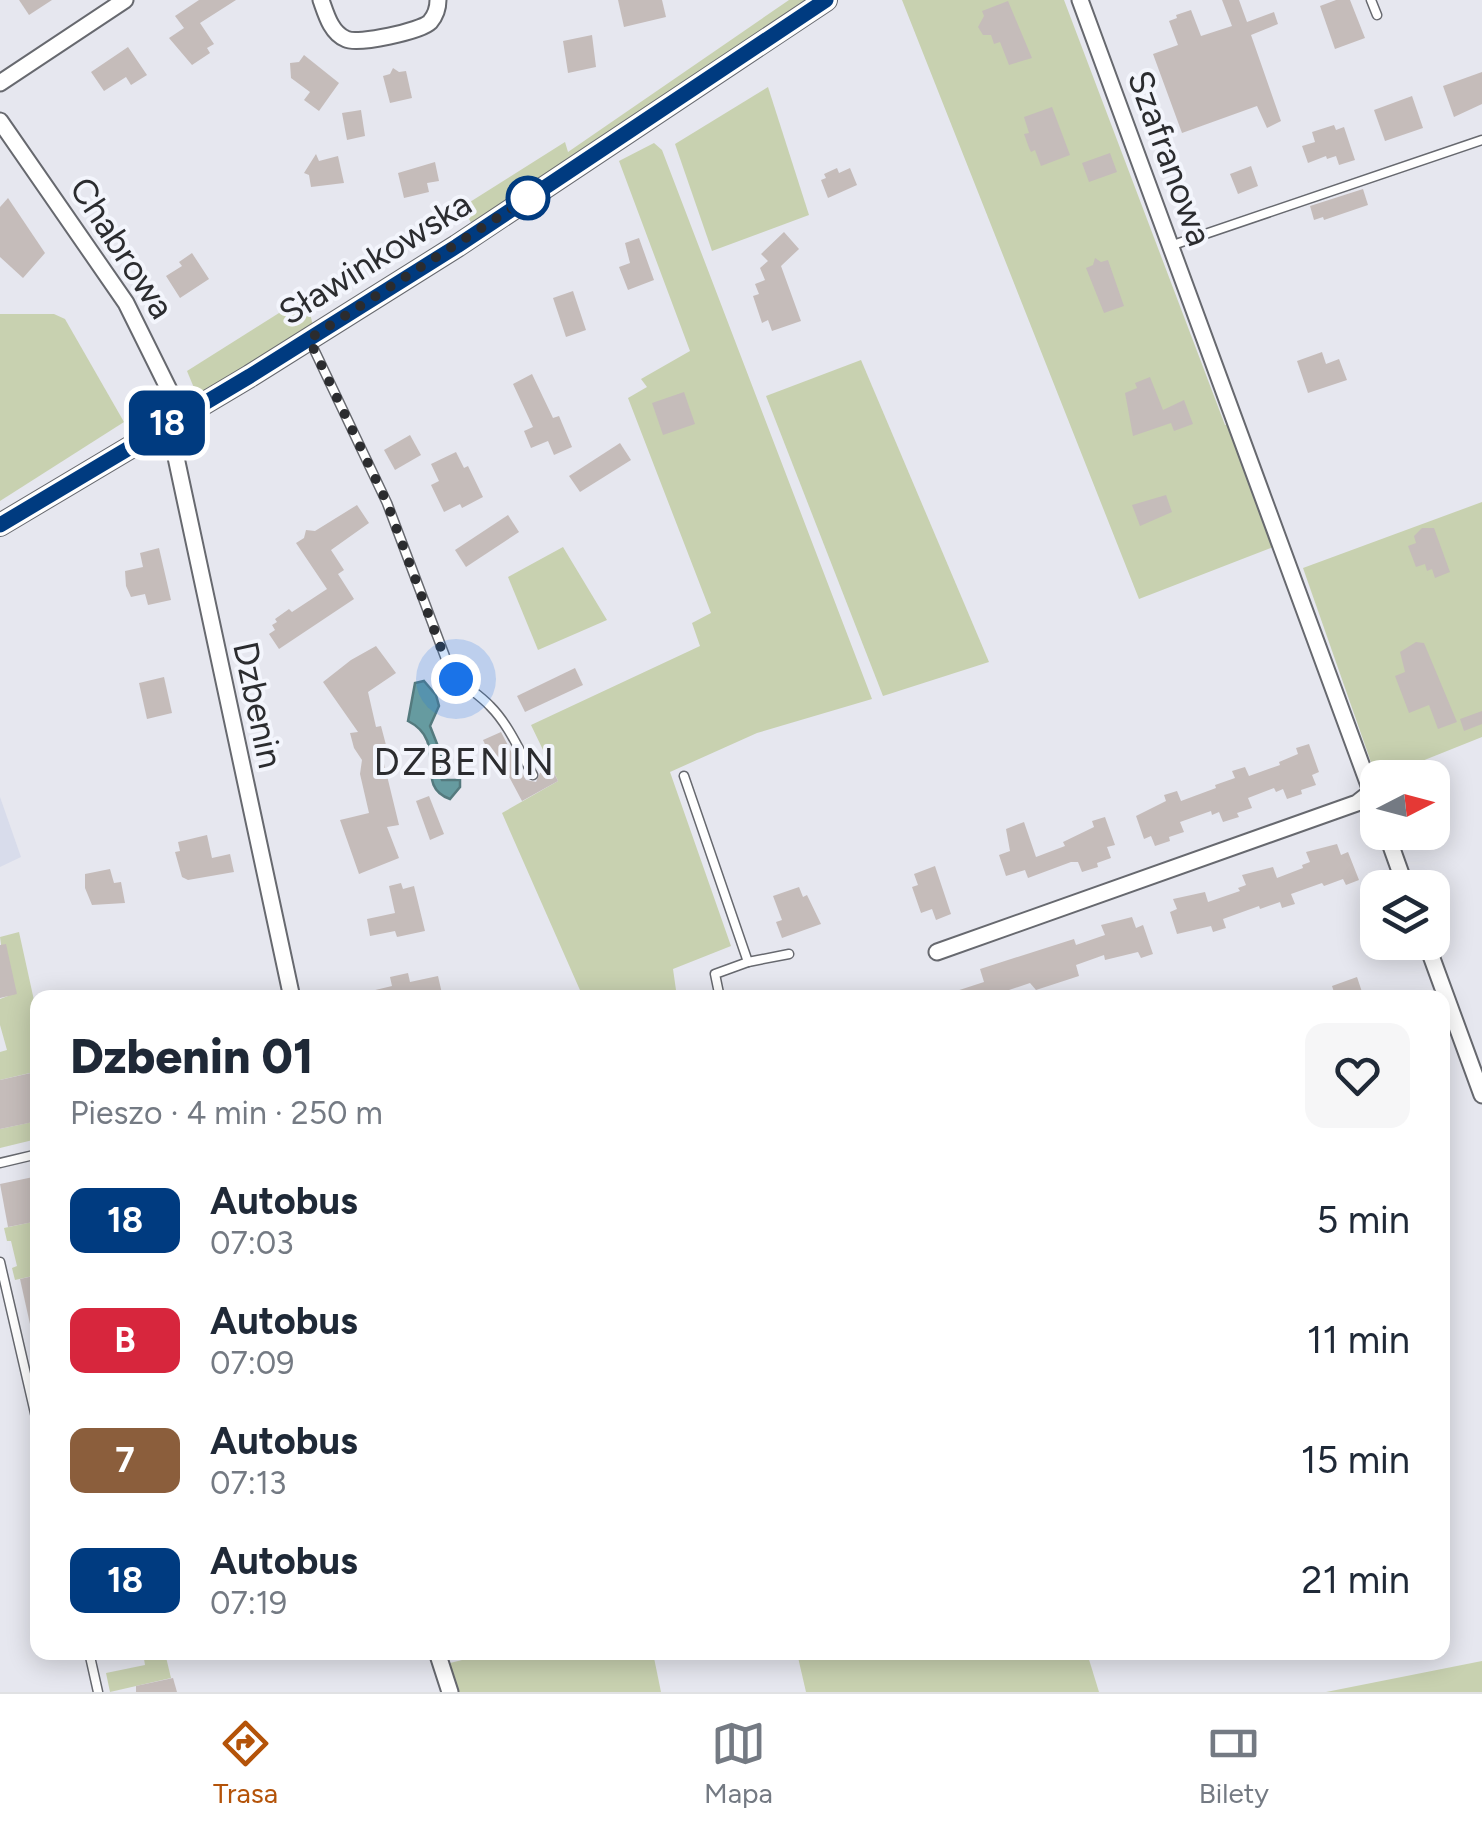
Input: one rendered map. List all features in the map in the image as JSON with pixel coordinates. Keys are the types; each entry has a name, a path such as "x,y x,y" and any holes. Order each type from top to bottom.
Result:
{"street":[{"path":"0,83 125,0"},
{"path":"321,0 335,30 356,41 419,29 430,22 438,0"},
{"name":"Sławinkowska","path":"0,524 457,246 826,0"},
{"name":"Szafranowa","path":"1080,0 1360,762"},
{"name":"Chabrowa","path":"0,121 126,304 173,419"},
{"name":"Dzbenin","path":"173,419 174,448 290,990"},
{"path":"937,952 1360,801"},
{"path":"1433,960 1444,990"},
{"path":"1450,1008 1482,1095"},
{"path":"440,1660 450,1692"}],"lane":[{"path":"1371,0 1377,16"},
{"path":"1170,246 1482,140"},
{"path":"309,339 387,503 448,667 456,679 500,717 533,775"},
{"path":"684,776 748,962"},
{"path":"719,990 716,974 748,962 789,954"},
{"path":"0,1163 30,1156"},
{"path":"0,1262 30,1391"},
{"path":"91,1660 98,1692"}],"shaded area":[{"path":"0,797 21,857 0,867"}],"green space":[{"path":"789,0 807,0 473,226 462,207 565,142 568,152"},
{"path":"902,0 1064,0 1225,425 1230,424 1273,547 1139,599"},
{"path":"768,87 809,215 712,251 675,144"},
{"path":"654,143 662,150 872,699 757,733 670,772 731,946 673,969 676,990 580,990 502,813 558,781 531,725 700,646 692,623 711,613 628,398 647,387 641,379 690,351 619,161"},
{"path":"306,296 313,326 199,400 187,371"},
{"path":"0,314 54,314 65,319 124,422 0,501"},
{"path":"861,360 989,662 883,696 766,396"},
{"path":"1482,502 1482,737 1424,760 1370,760 1303,568"},
{"path":"563,547 607,620 538,650 508,577"},
{"path":"19,932 32,990 30,1073 0,1080 0,1052 7,1050 0,1025 0,999 8,996 0,937"},
{"path":"30,1123 30,1141 0,1148 0,1129"},
{"path":"30,1222 30,1277 15,1280 12,1268 17,1266 4,1228"},
{"path":"144,1660 167,1660 171,1678 110,1692 106,1673 145,1665"},
{"path":"654,1660 661,1692 456,1692 450,1663"},
{"path":"799,1660 1089,1660 1099,1692 806,1692"},
{"path":"1482,1661 1482,1692 1326,1692"}],"water":[{"path":"424,681 436,695 439,706 430,726 441,754 439,773 442,780 460,780 460,787 450,799 433,784 427,740 408,721 415,683"}],"building":[{"path":"19,0 52,0 29,15"},
{"path":"199,0 236,0 200,23 214,44 207,48 210,53 192,65 169,38 184,28 175,16"},
{"path":"618,0 662,0 666,17 624,27"},
{"path":"1222,0 1239,0 1247,22 1274,12 1278,24 1251,35 1281,121 1267,128 1257,106 1182,133 1153,54 1178,45 1169,21 1176,15 1191,10 1201,36 1232,26"},
{"path":"1350,0 1365,38 1335,49 1320,6"},
{"path":"1008,1 1032,58 1009,65 1000,42 994,44 991,35 983,35 978,27 984,16 982,11"},
{"path":"592,35 596,67 568,73 563,41"},
{"path":"128,47 147,75 131,85 126,77 104,91 91,72"},
{"path":"304,55 339,83 319,111 304,100 310,92 291,78 290,63 299,62"},
{"path":"393,68 406,71 412,98 390,103 383,76"},
{"path":"1482,72 1482,104 1454,117 1443,86"},
{"path":"1412,96 1423,128 1385,141 1374,110"},
{"path":"1052,107 1070,155 1041,166 1024,134 1029,133 1024,117"},
{"path":"361,110 365,136 347,140 342,113"},
{"path":"1334,125 1336,130 1344,127 1355,160 1339,165 1336,156 1326,156 1308,163 1302,146 1315,142 1312,132"},
{"path":"1110,153 1117,172 1089,182 1082,163"},
{"path":"316,154 319,161 338,156 344,183 311,187 309,175 304,173"},
{"path":"435,162 439,181 427,183 429,192 404,198 398,173"},
{"path":"1251,166 1258,186 1238,194 1230,174"},
{"path":"837,168 839,173 850,168 857,185 828,198 821,180"},
{"path":"1363,189 1368,205 1314,220 1310,206"},
{"path":"8,198 45,253 23,278 0,257 0,207"},
{"path":"784,232 799,249 781,266 801,321 772,331 768,320 762,323 753,296 759,294 755,284 765,280 760,268 768,261 761,254"},
{"path":"639,238 654,280 628,290 619,267 630,263 625,243"},
{"path":"192,253 209,279 180,298 166,276 182,266 179,262"},
{"path":"1095,258 1101,262 1108,260 1124,306 1104,313 1086,268 1093,265"},
{"path":"573,291 586,330 566,337 553,298"},
{"path":"1322,352 1326,364 1339,359 1347,380 1308,393 1297,361"},
{"path":"532,374 553,418 559,416 572,447 554,455 548,441 531,448 524,431 533,427 513,384"},
{"path":"1150,377 1163,410 1184,400 1193,424 1174,431 1171,423 1133,436 1125,393 1137,388 1135,383"},
{"path":"684,392 695,424 663,435 652,403"},
{"path":"410,435 421,455 395,470 384,450"},
{"path":"620,443 631,460 580,492 569,476"},
{"path":"456,452 464,468 468,466 483,497 444,512 431,485 439,481 431,464"},
{"path":"1166,495 1172,512 1140,526 1132,505"},
{"path":"357,505 369,523 331,550 344,570 338,574 354,599 279,649 269,634 275,630 275,619 327,589 296,543 304,538 306,530 315,531"},
{"path":"508,515 519,532 466,567 455,550"},
{"path":"1422,528 1434,528 1450,572 1435,578 1425,564 1416,567 1408,546 1416,543 1414,536"},
{"path":"159,548 171,600 148,605 145,594 131,597 125,571 143,567 140,553"},
{"path":"1416,642 1424,643 1457,722 1438,729 1429,705 1409,713 1395,676 1405,672 1400,652"},
{"path":"376,646 396,673 368,692 376,727 381,726 386,745 380,747 399,825 387,827 399,858 359,874 340,820 369,813 360,774 362,760 350,733 358,732 323,682"},
{"path":"575,668 583,685 525,712 517,696"},
{"path":"164,677 172,713 147,719 139,683"},
{"path":"1482,711 1482,724 1464,731 1460,719"},
{"path":"501,732 526,780 536,782 540,773 551,767 558,781 522,801 507,773 500,776 483,740"},
{"path":"1309,744 1319,772 1312,775 1316,785 1301,790 1302,794 1287,799 1283,789 1276,792 1274,788 1248,798 1252,808 1237,813 1239,817 1223,822 1219,812 1212,815 1211,811 1180,822 1184,832 1169,837 1170,841 1155,846 1151,836 1144,839 1136,816 1166,801 1164,795 1177,791 1181,801 1235,778 1232,771 1245,767 1249,776 1280,765 1279,762 1298,754 1296,748"},
{"path":"429,796 444,834 430,840 416,801"},
{"path":"1105,817 1115,845 1107,847 1111,858 1097,863 1098,867 1082,872 1078,862 1071,862 1028,878 1025,870 1006,876 999,855 1010,851 1006,829 1024,822 1036,857 1065,846 1063,842 1094,827 1092,821"},
{"path":"207,835 212,858 230,854 234,872 188,880 182,877 175,852 180,851 178,842"},
{"path":"1337,844 1341,855 1348,852 1359,880 1346,885 1343,879 1324,886 1322,883 1291,894 1295,904 1282,908 1280,902 1260,909 1259,906 1223,919 1226,928 1213,932 1211,926 1177,934 1170,912 1177,909 1173,899 1205,892 1208,902 1240,891 1238,888 1246,885 1242,875 1273,867 1277,878 1310,862 1306,852"},
{"path":"935,866 951,914 936,920 932,909 921,913 912,887 918,885 914,874"},
{"path":"110,869 114,883 121,882 125,903 92,905 85,888 85,874"},
{"path":"401,883 403,889 414,886 425,931 397,937 395,931 370,936 367,919 395,913 389,886"},
{"path":"799,887 821,924 782,938 776,922 782,920 773,896"},
{"path":"1132,917 1136,928 1143,925 1153,954 1141,958 1138,952 1105,960 1104,955 1076,965 1079,976 1036,990 1030,983 1009,990 959,990 984,982 980,969 1074,939 1076,945 1105,935 1101,925"},
{"path":"6,944 17,994 0,998 0,945"},
{"path":"408,973 410,982 438,976 441,990 375,990 392,986 390,977"},
{"path":"1357,977 1361,990 1333,990 1332,986"},
{"path":"30,1073 30,1123 0,1129 0,1080"},
{"path":"30,1178 30,1223 8,1227 0,1184"},
{"path":"30,1277 30,1324 20,1279"},
{"path":"173,1678 177,1692 136,1692 136,1686"}],"bus line":[{"name":"18","path":"0,525 250,376 457,246 826,0"}],"district":[{"name":"DZBENIN","path":"465,762"}],"route":[{"path":"456,679 448,667 387,503 309,339 528,198"}]}
